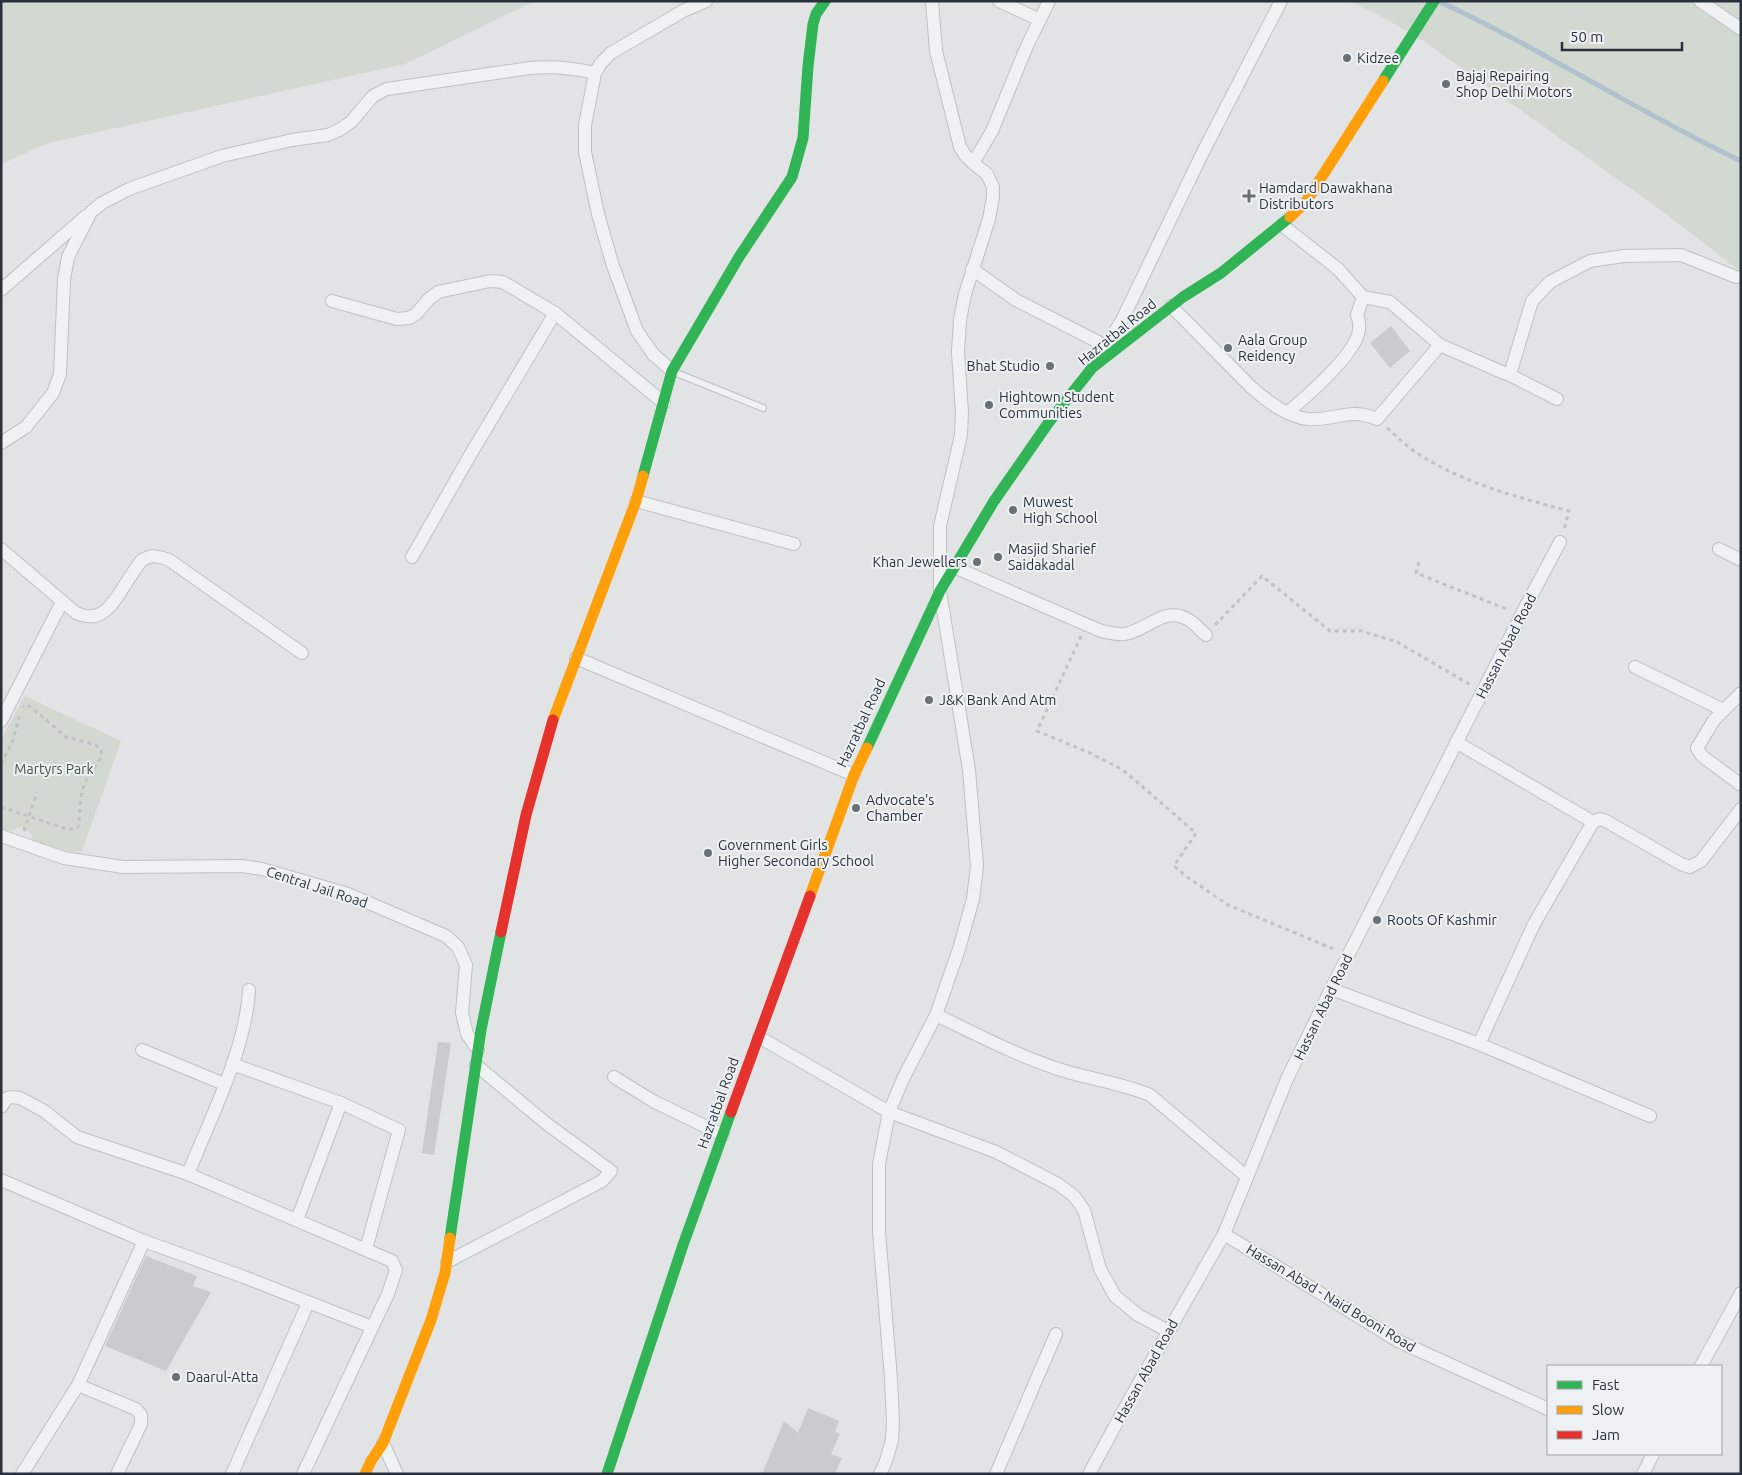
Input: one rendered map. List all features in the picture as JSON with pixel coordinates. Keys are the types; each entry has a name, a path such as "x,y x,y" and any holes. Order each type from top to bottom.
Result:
{"main road":[{"name":"Hazratbal Road","path":"607,1474 683,1244 854,775 940,591 994,501 1048,422 1092,368 1171,306 1221,273 1282,224 1304,203 1434,1"},
{"path":"365,1474 371,1461 383,1444 431,1320 445,1273 478,1050 497,950 526,815 550,727 636,501 672,372 739,257 792,177 803,138 813,24 821,2"}],"street":[{"path":"672,372 653,354 637,330 613,266 598,214 585,152 585,125 595,73 601,63 611,54 682,11 706,1"},
{"path":"880,1474 892,1440 893,1422 892,1380 879,1232 879,1164 889,1112 903,1079 936,1016 968,919 973,899 977,866 969,770 940,591 940,526 961,435 962,413 958,352 960,320 972,268 989,219 993,187 991,179 987,174 965,155 960,147 936,51 932,1"},
{"path":"999,1 1040,20"},
{"path":"973,163 992,131 1027,46 1049,1"},
{"path":"1092,368 1122,320 1202,154 1282,1"},
{"path":"1700,1 1741,29"},
{"path":"1,290 102,203 129,189 222,156 334,133 351,122 373,96 387,89 537,67 568,67 595,73"},
{"path":"1,443 26,427 53,393 60,374 64,280 68,256 91,212"},
{"path":"1282,224 1338,269 1363,297 1390,302 1440,345 1508,374 1557,399"},
{"path":"1508,374 1511,372 1520,336 1532,302 1539,292 1550,282 1590,261 1624,256 1681,255 1736,277"},
{"path":"972,268 1016,300 1106,346"},
{"path":"332,301 397,319 405,319 416,314 438,292 479,282 497,281 554,313 664,403"},
{"path":"1287,413 1316,388 1354,343 1359,332 1357,315 1363,297"},
{"path":"1171,306 1263,397 1287,413 1308,419 1344,414 1365,414 1377,419 1440,345"},
{"path":"412,557 554,313"},
{"path":"636,501 794,544"},
{"name":"Hassan Abad Road","path":"1089,1474 1224,1234 1288,1079 1331,989 1560,542"},
{"path":"1719,549 1741,560"},
{"path":"1,550 76,613 90,617 102,614 110,607 141,561 147,556 156,555 177,565 302,653"},
{"path":"954,567 1101,631 1123,635 1139,630 1161,618 1178,615 1188,619 1206,635"},
{"path":"1,721 62,602"},
{"path":"576,658 854,775"},
{"path":"1635,667 1723,710"},
{"path":"1741,692 1723,710 1700,741 1698,751 1741,785"},
{"path":"1456,742 1593,822"},
{"path":"1479,1044 1534,924 1593,822 1606,821 1681,864 1690,867 1700,861 1741,809"},
{"name":"Central Jail Road","path":"1,836 64,858 123,867 242,866 262,869 348,894 446,936 458,947 466,965 462,1013 467,1034 478,1050"},
{"path":"1331,989 1479,1044 1650,1116"},
{"path":"188,1174 232,1064 248,1006 249,990"},
{"path":"936,1016 1023,1056 1058,1069 1092,1080 1138,1090 1150,1095 1247,1177"},
{"path":"758,1037 889,1112 996,1152 1058,1184 1074,1196 1084,1210 1100,1269 1116,1296 1138,1315 1168,1331"},
{"path":"142,1050 224,1084"},
{"path":"232,1064 341,1104 400,1130 366,1248"},
{"path":"447,1262 615,1173 547,1124 476,1065"},
{"path":"614,1077 653,1101 722,1135"},
{"path":"1,1107 7,1098 20,1098 44,1111 77,1137 188,1174 366,1248 388,1258 395,1265 396,1270 388,1294 303,1474"},
{"path":"297,1220 341,1104"},
{"path":"1,1180 144,1241 244,1277 372,1327"},
{"name":"Hassan Abad - Naid Booni Road","path":"1224,1234 1398,1341 1547,1409"},
{"path":"22,1474 78,1385 144,1241"},
{"path":"1702,1365 1741,1293"},
{"path":"232,1474 308,1303"},
{"path":"996,1474 1056,1334"},
{"path":"78,1385 136,1408 141,1415 141,1424 117,1474"},
{"path":"383,1444 398,1474"},
{"path":"1643,1474 1652,1455"}],"lane":[{"path":"672,372 763,408"}],"path":[{"path":"1377,419 1418,454 1449,472 1490,488 1569,512 1560,542"},
{"path":"1419,562 1416,572 1521,615"},
{"path":"1206,635 1262,576 1330,631 1362,631 1397,642 1482,692"},
{"path":"1086,624 1037,731 1090,753 1122,770 1196,833 1174,866 1187,877 1228,905 1348,955"},
{"path":"1,764 12,743 22,709 25,705 32,707 66,737 96,745 101,750 102,756 89,775 84,788 77,829 67,828 1,807"},
{"path":"20,843 37,792"}],"green space":[{"path":"1,1 535,1 405,64 48,143 1,164"},
{"path":"1348,1 1741,1 1741,272 1658,208 1422,40 1373,12"},
{"name":"Martyrs Park","path":"25,696 121,741 82,851 63,850 34,843 30,832 20,827 8,833 1,829 1,740"}],"building":[{"path":"1391,326 1410,351 1390,368 1370,343"},
{"path":"438,1042 451,1043 434,1155 422,1153"},
{"path":"146,1256 197,1276 193,1286 211,1292 166,1371 105,1346"},
{"path":"808,1408 839,1421 835,1432 840,1434 831,1454 842,1458 835,1474 762,1474 784,1421 798,1433"}],"waterway":[{"path":"1438,1 1515,39 1665,122 1741,161"}],"traffic: fast":[{"path":"643,476 672,371 739,257 792,177 803,138 813,24 816,14 825,1"},
{"path":"1383,81 1434,1"},
{"path":"867,748 940,591 994,501 1049,422 1092,368 1183,297 1221,273 1290,217"},
{"path":"450,1238 481,1030 501,932"},
{"path":"607,1474 683,1245 731,1112"}],"traffic: slow":[{"path":"1290,217 1305,203 1383,81"},
{"path":"553,720 636,501 643,476"},
{"path":"810,896 854,775 867,748"},
{"path":"365,1474 383,1443 431,1320 445,1273 450,1238"}],"traffic: jam":[{"path":"501,932 526,815 553,720"},
{"path":"731,1112 810,896"}],"place":[{"name":"Kidzee","path":"1347,58"},
{"name":"Bajaj Repairing Shop Delhi Motors","path":"1446,84"},
{"name":"Hamdard Dawakhana Distributors","path":"1249,196"},
{"name":"Aala Group Reidency","path":"1228,348"},
{"name":"Bhat Studio","path":"1050,366"},
{"name":"Hightown Student Communities","path":"989,405"},
{"name":"Muwest High School","path":"1013,510"},
{"name":"Masjid Sharief Saidakadal","path":"998,557"},
{"name":"Khan Jewellers","path":"977,562"},
{"name":"J&K Bank And Atm","path":"929,700"},
{"name":"Advocate's Chamber","path":"856,808"},
{"name":"Government Girls Higher Secondary School","path":"708,853"},
{"name":"Roots Of Kashmir","path":"1377,920"},
{"name":"Daarul-Atta","path":"176,1377"}]}
